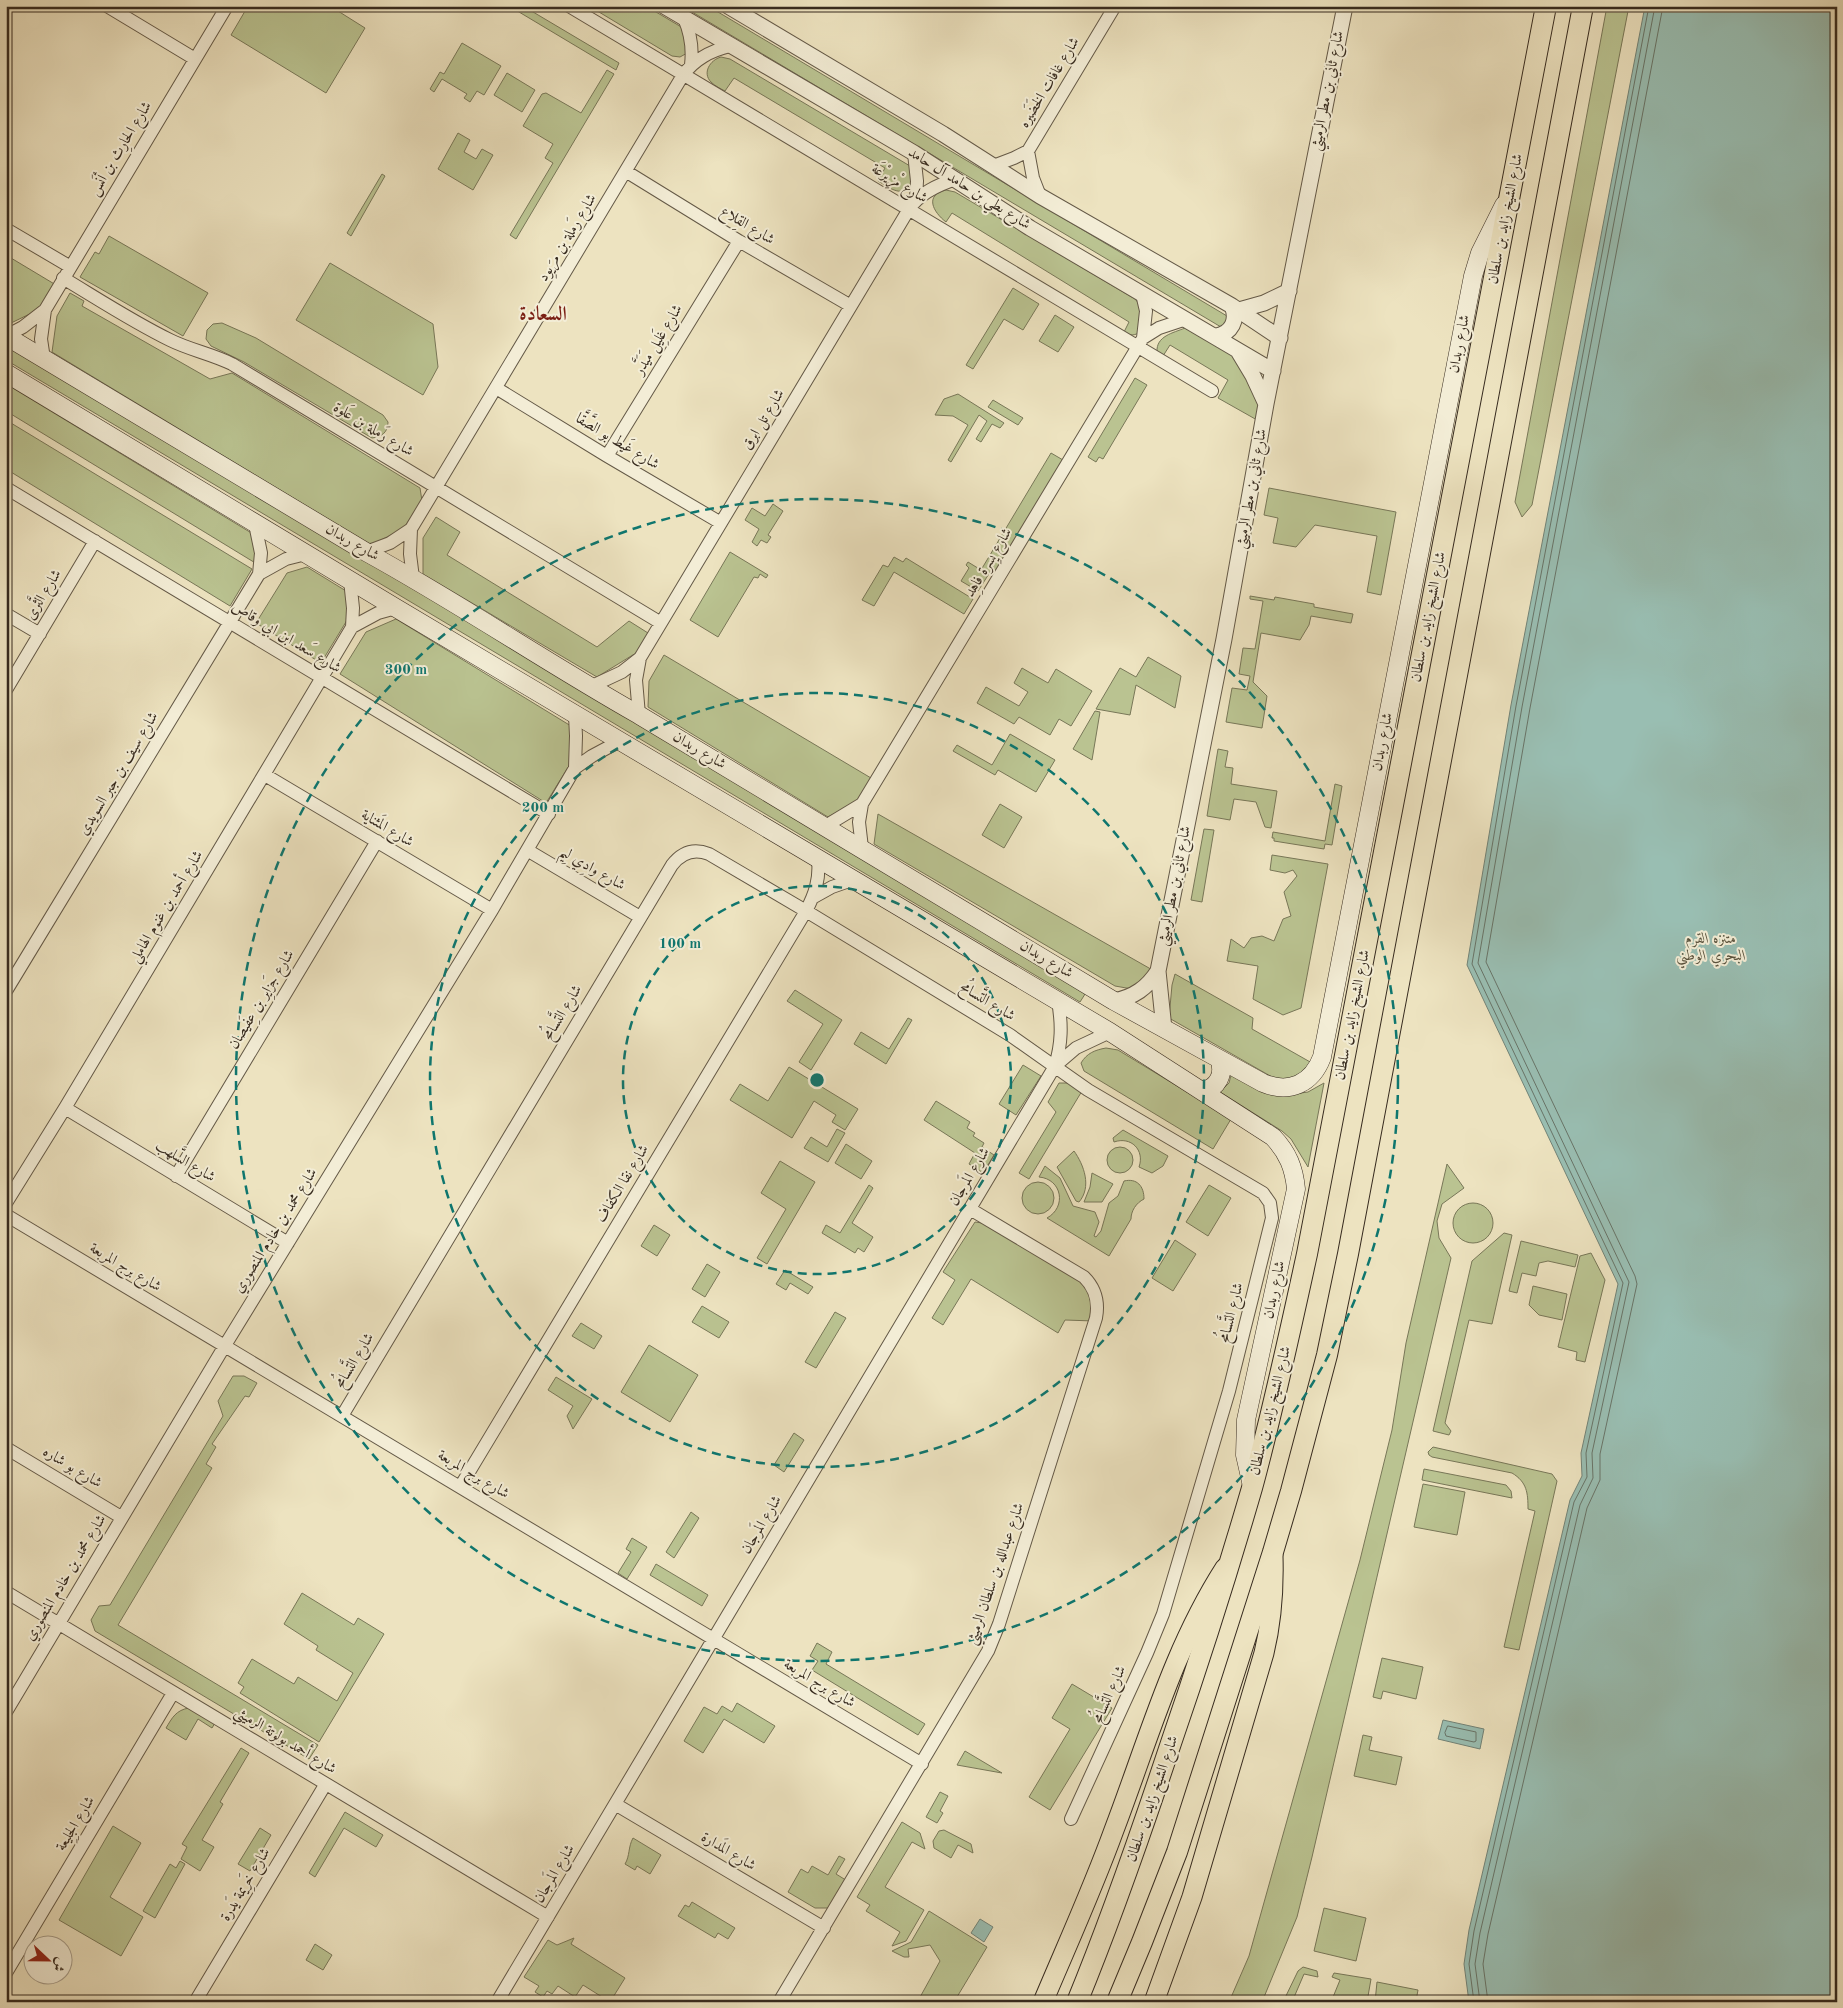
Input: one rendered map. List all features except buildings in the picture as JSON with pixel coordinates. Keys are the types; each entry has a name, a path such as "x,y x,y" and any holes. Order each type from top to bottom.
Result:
{"highway":[{"name":"شارع الشيخ زايد بن سلطان","path":"1077,2002 1140,1838 1203,1652 1252,1486 1308,1254 1546,6"},
{"path":"1117,2002 1177,1852 1273,1552 1327,1354 1348,1254 1583,6"}],"main road":[{"name":"شارع ربدان","path":"6,336 366,552 413,578 590,687 862,848 1114,1001 1263,1083 1281,1088 1299,1085 1307,1080 1314,1074 1322,1057 1473,276 1486,240 1512,191"},
{"name":"شارع ربدان","path":"6,373 574,715 1110,1032 1273,1137 1283,1148 1290,1160 1295,1174 1296,1189 1246,1420 1245,1455 1252,1486"},
{"path":"1202,1091 1211,1088 1218,1082 1222,1073 1219,1059"},
{"path":"1154,2002 1192,1896 1264,1653 1269,1633 1274,1593 1273,1552"},
{"path":"1043,2002 1114,1831 1178,1655 1207,1595 1231,1559"}],"street":[{"path":"107,6 195,59"},
{"name":"شارع الحارِث بن أنَس","path":"6,336 23,327 44,310 227,6"},
{"name":"شارع مْزِيرْعَة","path":"569,6 687,70 912,204 1140,342 1212,392"},
{"name":"شارع بطي بن حامد آل حامد","path":"664,6 914,153 1030,228 1273,371"},
{"path":"728,6 943,134 1040,196 1236,308 1280,338"},
{"name":"شارع غافات الخَضَيره","path":"993,166 1028,151 1115,6"},
{"name":"شارع ثاني بن مطر الرميثي","path":"1164,1029 1158,971 1230,607 1266,404 1345,6"},
{"path":"684,18 692,46 687,70"},
{"name":"شارع رَملة بن مرَيوِد","path":"366,552 390,543 411,529 687,70 713,51 730,46"},
{"name":"شارع غافات الخَضَيره","path":"1028,151 1040,196"},
{"name":"شارع تل ابرق","path":"640,715 636,680 640,658 912,204 917,171 914,153"},
{"name":"شارع القِلاع","path":"627,172 739,241 851,306"},
{"name":"شارع تل ابرق","path":"912,204 939,185 956,179"},
{"path":"6,229 69,266"},
{"name":"شارع غَلِيل مَيَدَّر","path":"607,456 739,241"},
{"name":"شارع رَملة بن عَلوة","path":"63,278 163,337 232,364 661,623"},
{"path":"1236,308 1264,303 1289,291"},
{"name":"شارع يِسرة فاهِد","path":"862,848 859,822 862,804 1040,512 1140,342 1146,312 1142,294"},
{"path":"1216,336 1227,332 1234,323 1236,308"},
{"name":"شارع الحارِث بن أنَس","path":"44,310 41,339 44,358"},
{"path":"1140,342 1159,328 1186,319"},
{"path":"1237,350 1253,376 1266,404"},
{"name":"شارع غَيط بو الصَّقَّا","path":"496,388 721,523"},
{"name":"شارع سَعد ابن ابي وقاص","path":"6,488 549,814"},
{"name":"شارع سيف بن جبر السويدي","path":"6,991 259,574 261,554 255,524"},
{"name":"شارع رَملة بن مرَيوِد","path":"411,529 410,554 413,578"},
{"name":"شارع الثَّرى","path":"6,690 95,541"},
{"name":"شارع سيف بن جبر السويدي","path":"259,574 286,559 306,554"},
{"name":"شارع أحمد بن غنوم الهاملي","path":"6,1203 65,1108 352,627 353,608 350,580"},
{"path":"352,627 378,613 396,608"},
{"path":"6,614 40,634"},
{"name":"شارع تل ابرق","path":"590,687 622,672 640,658"},
{"name":"شارع محمد بن خادم المنصوري","path":"574,715 576,736 575,768"},
{"name":"شارع محمد بن خادم المنصوري","path":"6,1712 224,1347 492,910 575,768 592,756 620,741"},
{"name":"شارع المَثناية","path":"265,775 492,910"},
{"name":"شارع يِسرة فاهِد","path":"824,827 862,804"},
{"name":"شارع جَزايِر بن عِفَيصان","path":"176,1176 376,841"},
{"name":"شارع وادِي لِيم","path":"527,850 640,917"},
{"name":"شارع التَّسامُح","path":"342,1416 676,859 695,851 708,854 1010,1035 1088,1090 1263,1193 1270,1203 1273,1213 1229,1391 1163,1614 1072,1820"},
{"name":"شارع نقا الكفاف","path":"460,1486 806,911 814,897 818,882 818,860"},
{"path":"814,897 832,886 852,880"},
{"path":"1114,1001 1135,994 1152,980 1158,971"},
{"name":"شارع المَرجان","path":"498,2002 712,1639 1055,1066 1062,1040 1058,1001"},
{"name":"شارع المَرجان","path":"1055,1066 1081,1045 1110,1032"},
{"name":"شارع السَّلهب","path":"65,1108 288,1243"},
{"name":"شارع عبدالله بن سلطان الرميثي","path":"779,2002 922,1764 981,1664 994,1638 1098,1311 1094,1290 1084,1277 970,1209"},
{"name":"شارع برج المربعة","path":"6,1215 922,1764"},
{"name":"شارع بو شاره","path":"6,1448 121,1517"},
{"name":"شارع أحمد بولوتة الرميثي","path":"6,1592 548,1917"},
{"name":"شارع الجِلِيعة","path":"6,1973 173,1692"},
{"name":"شارع خَرِيمة يَدرة","path":"195,2002 325,1784"},
{"name":"شارع المَدارة","path":"615,1804 824,1928"}],"green space":[{"path":"248,6 330,6 365,28 326,93 231,35"},
{"path":"509,6 523,6 619,63 616,70"},
{"path":"589,6 646,6 688,31 689,52 680,57 672,56"},
{"path":"682,6 708,6 1232,319 1226,330"},
{"path":"1607,6 1629,6 1532,505 1522,517 1515,502"},
{"path":"462,43 501,66 484,95 477,91 470,102 464,98 467,94 442,79 434,92 430,89 440,72 444,74"},
{"path":"721,57 730,59 910,166 911,187 907,190 898,191 878,181 885,168 734,78 725,91 716,86 708,78 707,71 714,61"},
{"path":"607,70 614,74 516,239 510,235 553,163 545,158 553,144 523,126 542,94 546,93 581,113"},
{"path":"507,73 535,90 522,112 494,95"},
{"path":"458,133 470,140 464,152 476,159 482,149 493,155 473,190 438,169"},
{"path":"382,174 385,176 351,236 347,233"},
{"path":"946,190 955,192 1135,299 1140,305 1141,331 1133,335 1124,332 1129,322 952,213 946,222 934,209 933,200 939,192"},
{"path":"109,236 208,293 183,336 80,277 95,252 99,254"},
{"path":"6,255 56,285 42,308 9,324 6,322"},
{"path":"330,263 433,324 438,367 423,395 296,320"},
{"path":"1013,288 1039,304 1023,330 1004,319 973,369 966,365"},
{"path":"70,293 84,301 82,306 210,379 232,373 420,488 422,501 403,529 371,545 52,352 57,316"},
{"path":"1055,315 1074,327 1058,352 1039,341"},
{"path":"222,323 256,338 383,415 388,422 386,431 372,438 244,362 211,346 206,339 207,330 213,324"},
{"path":"1185,328 1251,366 1262,389 1257,420 1218,398 1228,380 1170,345 1163,356 1157,352 1157,347 1162,339"},
{"path":"6,344 1087,991 1080,1002 6,360"},
{"path":"1135,378 1147,385 1103,459 1099,457 1096,462 1088,457"},
{"path":"6,384 258,537 257,564 6,411"},
{"path":"958,394 1004,423 1000,428 992,424 981,442 976,439 987,421 979,415 951,462 948,460 968,425 953,416 935,415 944,399"},
{"path":"993,400 1023,418 1018,425 988,407"},
{"path":"6,420 252,569 230,606 6,469"},
{"path":"1051,453 1063,460 996,571 992,569 978,591 961,581 969,568 966,565 968,562 981,570"},
{"path":"1269,488 1396,512 1381,595 1367,592 1377,536 1315,525 1296,547 1273,543 1278,518 1264,515"},
{"path":"773,504 783,511 768,535 771,537 767,543 761,540 757,546 752,542 759,529 745,520 752,508 765,516"},
{"path":"436,517 460,532 447,555 597,647 629,621 648,633 636,653 597,677 423,574 423,538"},
{"path":"730,552 768,575 766,578 760,574 758,578 754,577 718,637 690,620"},
{"path":"894,557 903,562 906,558 973,599 964,614 894,572 874,606 862,600 883,565 888,567"},
{"path":"307,567 351,594 352,612 321,663 256,623 287,573"},
{"path":"1250,596 1274,600 1275,597 1353,614 1351,623 1311,616 1309,625 1300,640 1261,633 1253,682 1267,696 1262,728 1226,722 1232,688 1247,690 1250,676 1239,674 1243,648 1255,649 1263,601 1250,599"},
{"path":"396,619 571,726 572,761 546,803 340,674 366,632"},
{"path":"664,655 871,778 858,801 828,817 648,707 649,681"},
{"path":"1148,657 1181,676 1175,708 1136,685 1130,715 1096,709 1120,668 1136,677"},
{"path":"1022,668 1048,683 1056,669 1092,691 1071,726 1059,719 1050,735 1019,717 1014,724 977,703 986,687 1019,706 1028,692 1014,683"},
{"path":"1095,711 1100,712 1092,760 1073,749"},
{"path":"1010,734 1055,760 1036,792 998,770 995,775 953,751 957,745 992,765"},
{"path":"1218,749 1228,751 1225,767 1233,768 1231,784 1277,791 1271,828 1265,827 1256,802 1234,799 1230,820 1207,816"},
{"path":"1335,784 1342,786 1332,845 1325,844 1324,849 1274,841 1274,838 1272,838 1273,832 1325,841"},
{"path":"1000,804 1022,817 1004,848 982,835"},
{"path":"878,814 1156,972 1132,989 1115,986 874,844"},
{"path":"1204,829 1214,830 1202,902 1191,900"},
{"path":"1272,855 1328,864 1301,1008 1283,1015 1253,999 1258,966 1227,961 1231,939 1244,948 1251,938 1262,936 1274,941 1283,919 1291,916 1284,892 1297,876 1293,870 1285,873 1270,870"},
{"path":"1175,974 1253,1018 1252,1029 1319,1067 1305,1081 1279,1081 1169,1018"},
{"path":"795,990 842,1020 811,1070 799,1062 823,1024 787,1001"},
{"path":"908,1018 912,1020 886,1064 854,1044 861,1032 889,1049"},
{"path":"1106,1048 1118,1050 1231,1119 1213,1149 1084,1071 1081,1063 1086,1057 1095,1051"},
{"path":"1023,1065 1041,1076 1016,1115 999,1104"},
{"path":"789,1067 858,1109 845,1130 832,1122 836,1115 814,1101 792,1138 730,1100 740,1084 768,1101"},
{"path":"1232,1071 1294,1094 1308,1092 1324,1083 1308,1167 1291,1139 1282,1131 1220,1092 1229,1083"},
{"path":"1059,1083 1069,1083 1082,1091 1029,1179 1019,1173 1056,1112 1048,1102"},
{"path":"936,1101 970,1122 967,1128 975,1133 973,1136 984,1143 982,1147 994,1155 983,1173 969,1164 975,1153 924,1120"},
{"path":"837,1129 845,1133 828,1162 804,1148 811,1137 827,1147"},
{"path":"1123,1130 1168,1156 1163,1166 1152,1173 1139,1167 1140,1155 1135,1146 1126,1141 1114,1142 1113,1138"},
{"path":"846,1144 872,1161 861,1179 835,1163"},
{"path":"1120,1147 1129,1151 1133,1160 1129,1169 1120,1173 1111,1169 1107,1160 1111,1151"},
{"path":"1074,1151 1081,1163 1086,1183 1083,1196 1079,1202 1076,1201 1057,1167"},
{"path":"780,1161 815,1182 767,1264 757,1258 786,1209 761,1193"},
{"path":"1447,1164 1464,1188 1442,1204 1437,1221 1439,1238 1451,1258 1297,1917 1262,2002 1229,2002 1249,1956 1360,1560 1392,1430 1406,1343"},
{"path":"1045,1166 1060,1178 1073,1206 1095,1212 1099,1222 1094,1236 1096,1237 1101,1231 1109,1203 1118,1196 1124,1181 1129,1180 1139,1184 1143,1190 1144,1199 1134,1207 1131,1219 1109,1256 1047,1218 1057,1207 1059,1194 1053,1183 1039,1177"},
{"path":"1092,1173 1113,1184 1102,1202 1084,1202 1090,1187"},
{"path":"1038,1182 1049,1187 1054,1198 1049,1209 1038,1214 1027,1209 1022,1198 1027,1187"},
{"path":"869,1185 873,1188 852,1223 873,1237 864,1252 858,1248 855,1253 822,1233 826,1225 840,1233"},
{"path":"1209,1185 1231,1198 1208,1236 1186,1222"},
{"path":"1473,1203 1484,1206 1490,1212 1493,1223 1490,1234 1484,1240 1473,1243 1462,1240 1456,1234 1453,1223 1456,1212 1462,1206"},
{"path":"975,1222 990,1224 1089,1285 1094,1321 1065,1320 1058,1333 971,1279 943,1325 932,1318 955,1280 943,1272"},
{"path":"654,1225 670,1235 657,1256 641,1246"},
{"path":"1504,1233 1512,1235 1492,1324 1469,1320 1445,1423 1451,1431 1449,1435 1433,1431 1472,1261"},
{"path":"1175,1240 1196,1254 1173,1291 1152,1278"},
{"path":"1521,1241 1578,1255 1575,1267 1548,1261 1539,1263 1536,1276 1522,1273 1517,1293 1509,1291"},
{"path":"1591,1253 1605,1280 1585,1362 1576,1360 1577,1352 1558,1347 1580,1256"},
{"path":"707,1264 720,1272 705,1297 692,1289"},
{"path":"785,1270 813,1287 808,1294 790,1283 786,1290 776,1284"},
{"path":"1533,1286 1567,1294 1562,1320 1539,1315 1529,1305"},
{"path":"702,1306 729,1322 719,1338 692,1322"},
{"path":"835,1312 846,1318 816,1368 805,1362"},
{"path":"581,1323 602,1336 594,1349 572,1336"},
{"path":"649,1345 698,1375 670,1422 621,1392"},
{"path":"233,1376 244,1376 257,1383 249,1397 245,1396 212,1444 216,1447 206,1464 212,1468 118,1625 318,1745 309,1759 95,1631 91,1620 99,1606 110,1605 223,1416 218,1401"},
{"path":"556,1377 592,1399 573,1429 567,1416 573,1406 548,1390"},
{"path":"794,1433 804,1440 784,1472 774,1465"},
{"path":"1433,1447 1552,1474 1557,1481 1519,1650 1504,1647 1535,1511 1528,1509 1526,1488 1521,1480 1512,1473 1432,1457 1428,1452"},
{"path":"1424,1469 1506,1485 1511,1491 1512,1498 1422,1480"},
{"path":"1423,1484 1465,1492 1457,1535 1414,1527"},
{"path":"691,1512 699,1518 674,1558 666,1552"},
{"path":"632,1538 647,1547 627,1579 618,1573 631,1552 626,1549"},
{"path":"656,1564 708,1595 702,1606 650,1575"},
{"path":"302,1593 354,1625 358,1618 384,1634 319,1742 240,1693 244,1687 238,1683 252,1659 294,1684 298,1677 337,1701 353,1673 316,1650 318,1646 284,1624"},
{"path":"817,1643 832,1652 826,1664 925,1724 918,1735 812,1670 818,1661 810,1656"},
{"path":"1382,1658 1423,1667 1416,1699 1383,1691 1381,1699 1373,1697"},
{"path":"1072,1684 1112,1708 1050,1810 1029,1797 1070,1729 1052,1718"},
{"path":"737,1703 775,1726 764,1743 724,1719 703,1753 684,1741 704,1707 717,1714 722,1706 732,1712"},
{"path":"189,1708 215,1723 212,1728 198,1719 186,1740 166,1728 172,1718"},
{"path":"1363,1735 1372,1737 1369,1750 1402,1757 1396,1785 1354,1776"},
{"path":"241,1748 249,1753 220,1802 223,1804 202,1840 214,1847 200,1871 181,1859 187,1847 182,1844"},
{"path":"965,1751 1002,1773 957,1765"},
{"path":"940,1792 948,1796 940,1811 943,1813 937,1823 926,1817"},
{"path":"345,1812 383,1835 376,1847 344,1828 315,1877 309,1873"},
{"path":"902,1822 920,1833 925,1849 912,1842 885,1887 924,1910 906,1941 892,1946 900,1932 866,1911 870,1905 857,1897"},
{"path":"113,1826 141,1843 110,1897 143,1917 121,1956 59,1920"},
{"path":"260,1828 271,1835 250,1871 238,1864"},
{"path":"944,1830 971,1844 973,1853 958,1845 951,1858 934,1848 933,1841 939,1831"},
{"path":"633,1838 661,1855 650,1874 637,1866 635,1870 625,1864"},
{"path":"839,1856 845,1859 836,1874 849,1882 828,1908 815,1908 788,1892 801,1869 808,1873 812,1866 828,1875"},
{"path":"180,1861 185,1864 155,1918 143,1911 170,1864 176,1868"},
{"path":"692,1902 735,1928 728,1939 718,1933 715,1938 678,1916 685,1905 689,1907"},
{"path":"1324,1908 1366,1918 1356,1961 1314,1951"},
{"path":"929,1911 987,1947 954,2002 907,2002 908,2000 919,1999 940,1961 930,1945 908,1949 909,1957 904,1957 892,1951 911,1942"},
{"path":"574,1938 571,1944 625,1978 610,2002 583,1985 575,1997 558,1986 552,1994 547,1991 543,1997 535,1992 539,1986 524,1977 548,1940 557,1945"},
{"path":"315,1944 332,1955 323,1970 306,1960"},
{"path":"1303,1967 1317,1971 1318,1977 1304,1974 1292,2002 1283,2002 1298,1971"},
{"path":"1334,1973 1371,1979 1367,2002 1331,2002 1340,1980 1332,1977"},
{"path":"1377,1982 1418,1990 1416,2001 1385,1998 1384,2002 1375,2002"}],"water":[{"path":"1645,6 1837,6 1837,2002 1469,2002 1464,1964 1469,1930 1570,1500 1582,1476 1581,1453 1618,1284 1467,965 1511,705"},
{"path":"1443,1720 1484,1729 1480,1749 1438,1739"},
{"path":"980,1919 993,1927 984,1942 971,1933"}],"district":[{"name":"السعادة","path":"543,315"}],"park label":[{"name":"متنزه القرم البحري الوطني","path":"1711,948"}]}
